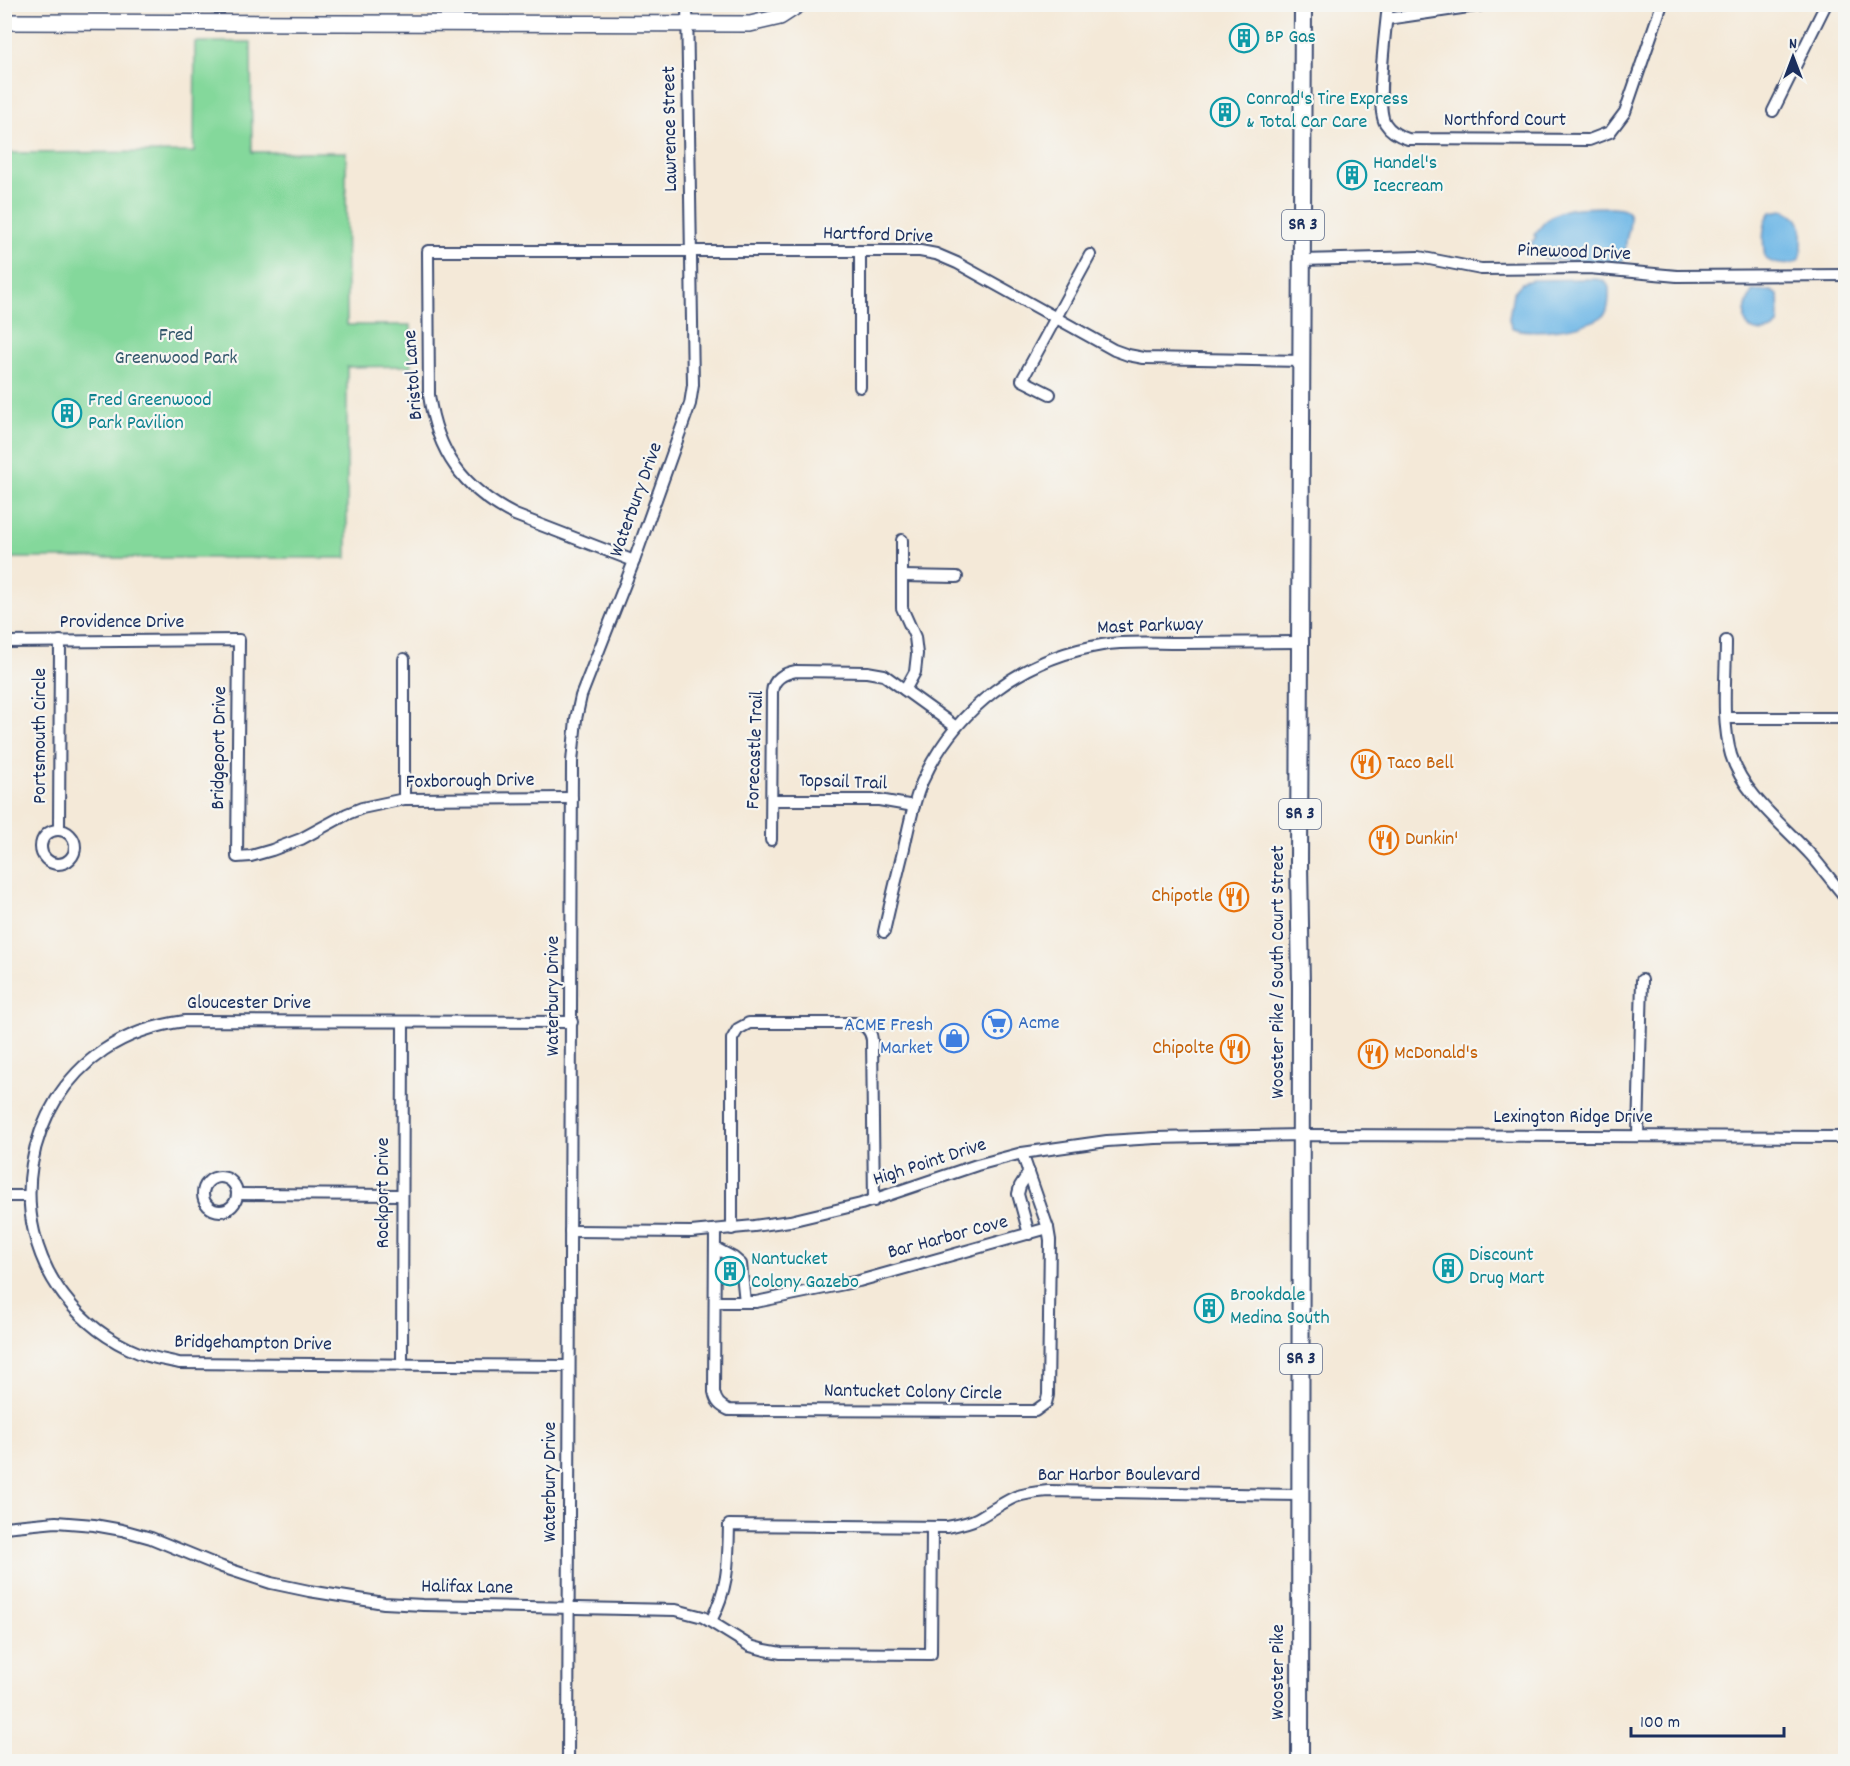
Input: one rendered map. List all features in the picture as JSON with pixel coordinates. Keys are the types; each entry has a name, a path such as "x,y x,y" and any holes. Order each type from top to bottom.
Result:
{"main road":[{"name":"SR 3","path":"1302,361 1303,4"},
{"name":"Wooster Pike / South Court Street","path":"1300,1582 1299,864 1302,361"},
{"name":"Wooster Pike","path":"1300,1582 1300,1761"}],"street":[{"name":"Lawrence Street","path":"687,4 690,252"},
{"path":"4,22 750,24 780,17 800,4"},
{"name":"Northford Court","path":"1388,4 1381,105 1385,123 1399,136 1408,139 1588,140 1610,132 1625,112 1662,4"},
{"path":"1387,19 1489,4"},
{"path":"1773,111 1826,4"},
{"name":"Hartford Drive","path":"428,251 920,251 936,254 957,263 1114,350 1128,355 1144,358 1302,361"},
{"name":"Bristol Lane","path":"428,251 431,414 444,450 455,467 467,482 497,506 634,561"},
{"path":"860,251 860,387"},
{"name":"Waterbury Drive","path":"568,1761 573,742 581,696 634,561 690,404 693,386 690,252"},
{"path":"1050,394 1022,380 1090,255"},
{"name":"Pinewood Drive","path":"1302,260 1419,257 1481,269 1588,268 1677,276 1845,275"},
{"path":"902,540 902,608 915,637 917,654 915,672 905,690"},
{"path":"902,576 957,577"},
{"name":"Providence Drive","path":"4,642 239,640"},
{"name":"Bridgeport Drive","path":"237,857 239,640"},
{"name":"Portsmouth Circle","path":"59,830 60,641"},
{"path":"1726,641 1726,718 1731,753 1742,780 1812,857 1845,898"},
{"name":"Mast Parkway","path":"884,932 914,806 933,760 956,727 989,694 1008,680 1035,665 1077,650 1103,645 1301,642"},
{"path":"404,659 404,799"},
{"name":"Forecastle Trail","path":"771,840 772,692 779,677 796,671 867,672 884,675 956,727"},
{"path":"1726,718 1845,718"},
{"name":"Foxborough Drive","path":"237,857 251,856 301,839 362,808 404,799 572,798"},
{"name":"Topsail Trail","path":"771,800 879,800 914,806"},
{"path":"1638,1137 1642,980"},
{"name":"Gloucester Drive","path":"29,1196 33,1154 40,1131 59,1094 72,1077 104,1050 124,1038 164,1024 185,1021 572,1022"},
{"name":"Rockport Drive","path":"402,1022 402,1365"},
{"path":"732,1229 732,1039 738,1029 748,1023 854,1023 864,1025 870,1032 872,1040 874,1200"},
{"name":"Lexington Ridge Drive","path":"1301,1136 1845,1137"},
{"name":"High Point Drive","path":"570,1231 715,1230 790,1221 826,1214 874,1200 977,1165 1022,1153 1107,1141 1301,1136"},
{"name":"Nantucket Colony Circle","path":"715,1230 714,1392 723,1407 729,1410 1035,1412 1046,1403 1048,1395 1050,1240 1022,1153"},
{"path":"1029,1172 1018,1194 1029,1234"},
{"path":"237,1194 401,1195"},
{"path":"4,1196 29,1196"},
{"name":"Bridgehampton Drive","path":"29,1196 33,1230 39,1250 58,1288 72,1307 93,1326 119,1344 139,1353 179,1363 569,1366"},
{"name":"Bar Harbor Cove","path":"715,1302 760,1301 859,1281 1048,1228"},
{"path":"715,1248 741,1264 745,1302"},
{"name":"Bar Harbor Boulevard","path":"711,1621 725,1589 728,1575 729,1525 932,1528 961,1525 977,1519 1017,1496 1048,1491 1300,1495"},
{"name":"Halifax Lane","path":"4,1527 56,1522 122,1530 151,1538 222,1567 271,1583 346,1598 423,1605 676,1610 689,1612 711,1621 750,1646 781,1653 930,1654 932,1528"}],"green space":[{"name":"Fred Greenwood Park","path":"195,42 251,42 252,152 346,152 347,325 411,325 411,366 347,367 347,558 5,558 5,153 194,152"}],"water":[{"path":"1612,207 1624,209 1630,217 1622,262 1549,260 1536,254 1537,250 1532,246 1536,237 1534,235 1554,215 1569,209"},
{"path":"1783,210 1794,215 1800,222 1802,249 1797,261 1778,264 1765,258 1764,228 1771,212"},
{"path":"1592,279 1604,281 1609,288 1607,310 1597,320 1573,327 1544,331 1519,330 1511,327 1509,319 1513,293 1522,283 1532,280"},
{"path":"1752,291 1771,291 1778,295 1779,322 1775,328 1762,332 1748,327 1745,311"}],"place":[{"name":"BP Gas","path":"1244,38"},
{"name":"Conrad's Tire Express & Total Car Care","path":"1225,112"},
{"name":"Handel's Icecream","path":"1352,175"},
{"name":"Fred Greenwood Park Pavilion","path":"67,413"},
{"name":"Taco Bell","path":"1366,764"},
{"name":"Dunkin'","path":"1384,840"},
{"name":"Chipotle","path":"1234,897"},
{"name":"Acme","path":"997,1024"},
{"name":"ACME Fresh Market","path":"954,1038"},
{"name":"Chipolte","path":"1235,1049"},
{"name":"McDonald's","path":"1373,1054"},
{"name":"Discount Drug Mart","path":"1448,1268"},
{"name":"Nantucket Colony Gazebo","path":"730,1271"},
{"name":"Brookdale Medina South","path":"1209,1308"}]}
